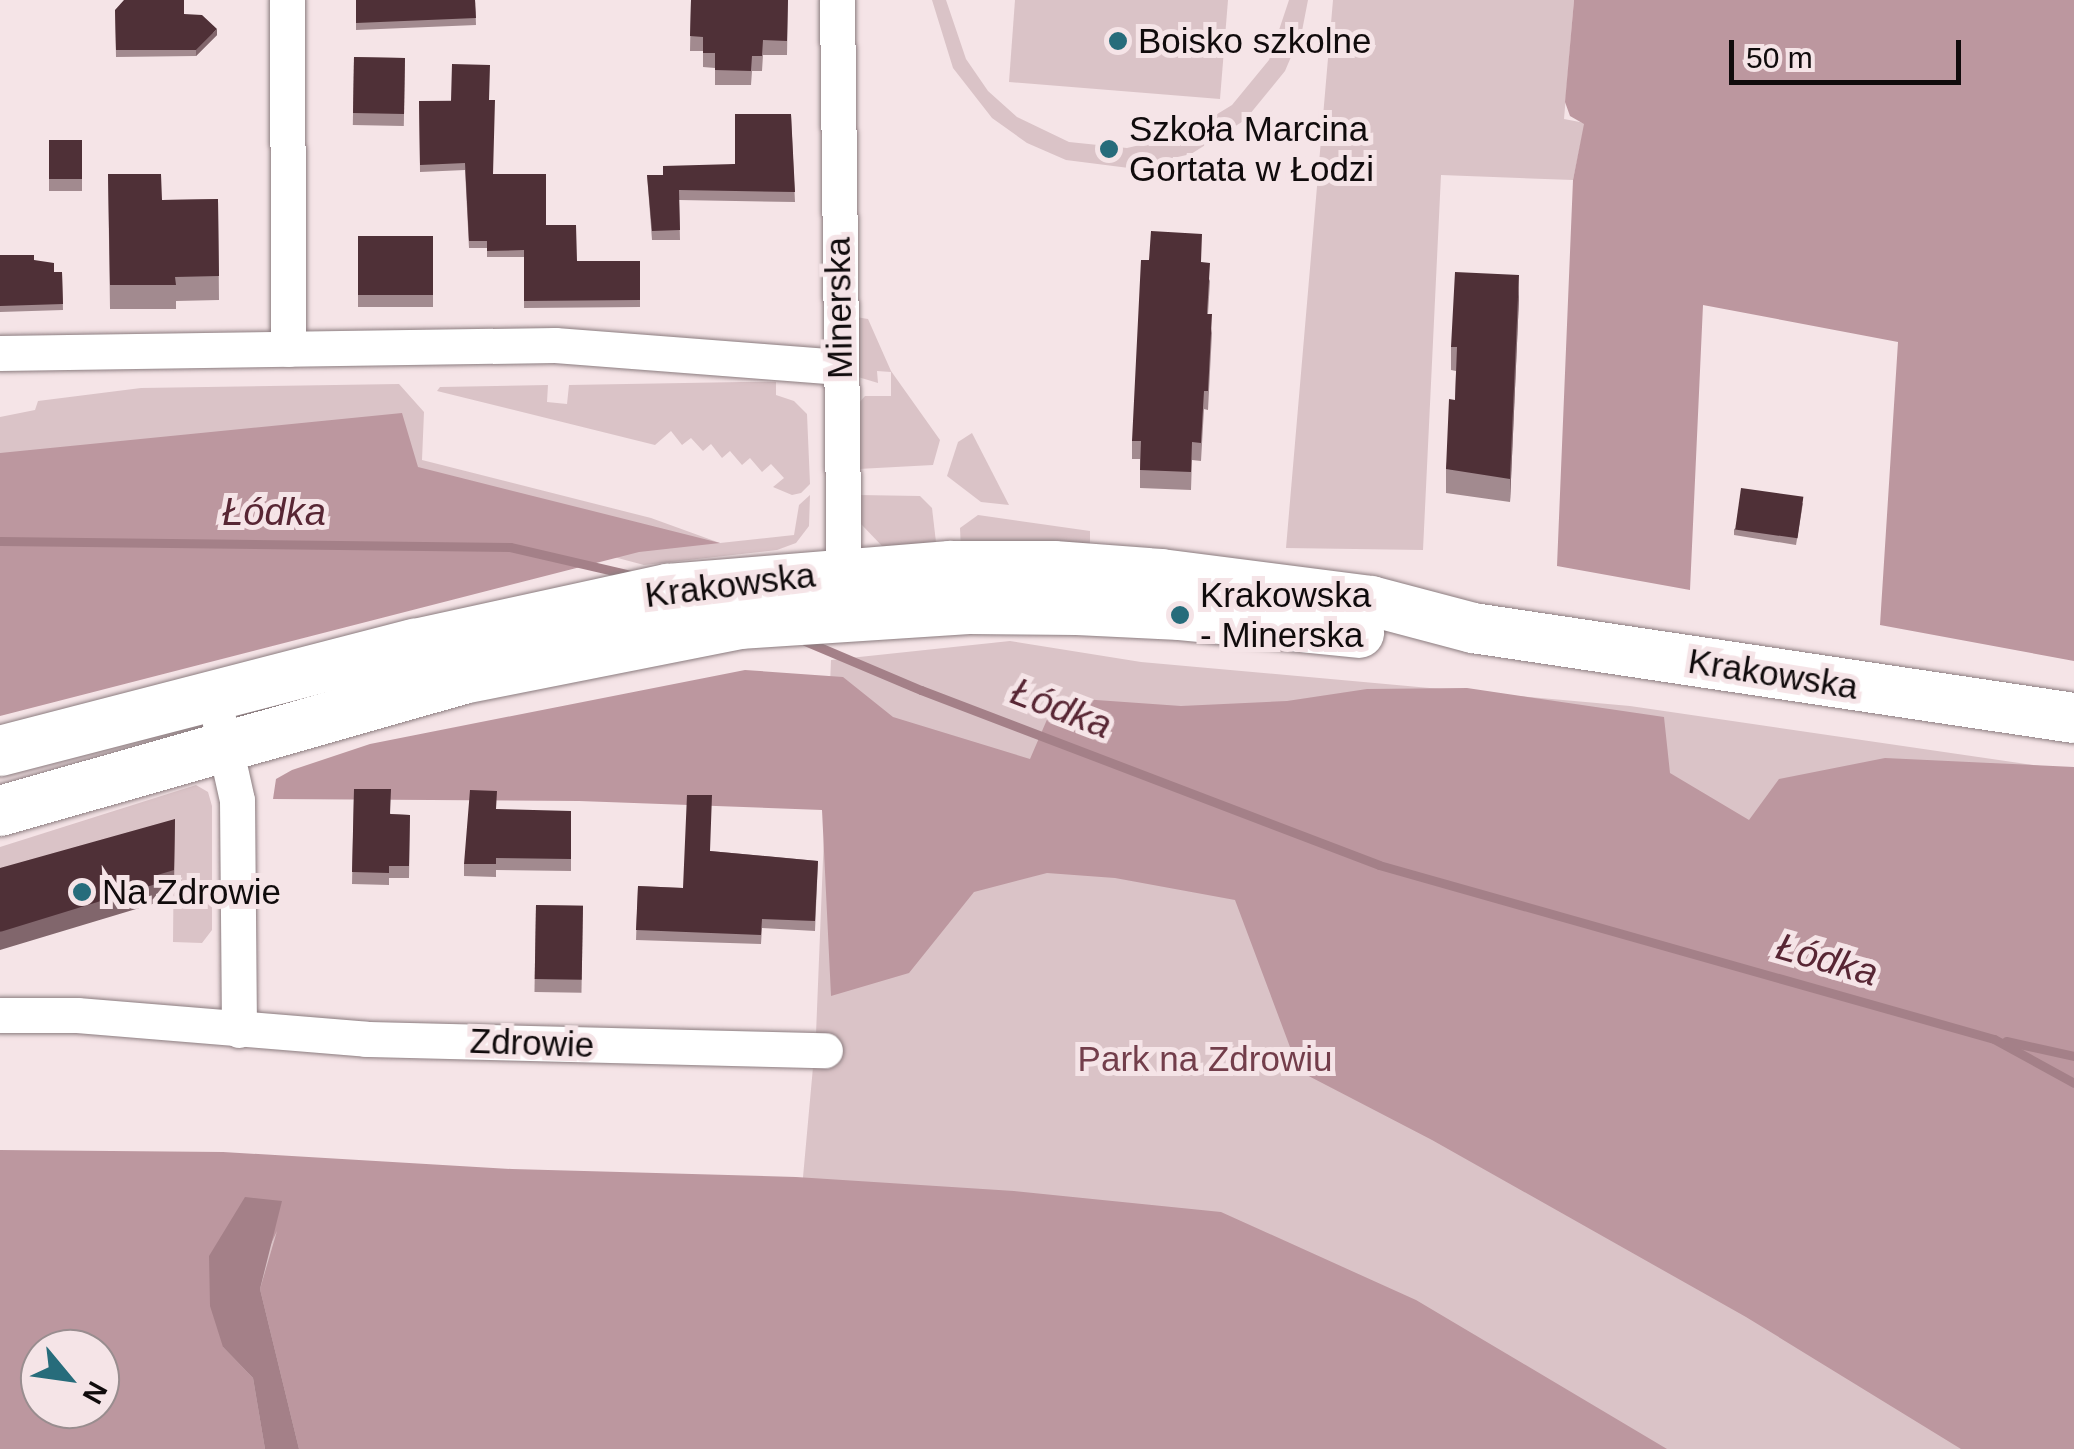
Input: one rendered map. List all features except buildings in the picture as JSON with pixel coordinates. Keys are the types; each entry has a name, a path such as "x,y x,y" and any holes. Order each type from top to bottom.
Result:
{"main road":[{"name":"Krakowska","path":"0,751 212,694 616,599 718,606 833,602 1054,566 1161,574 1371,601 1472,628 2074,718"},
{"name":"Krakowska","path":"0,812 718,606"}],"street":[{"path":"287,0 288,350"},
{"name":"Minerska","path":"833,602 840,368 837,0"},
{"path":"0,353 554,345 840,368"},
{"path":"212,694 237,800 239,1030"},
{"name":"Zdrowie","path":"0,1014 77,1015 366,1039 826,1050"}],"green space":[{"path":"932,0 946,0 966,59 988,91 1017,117 1069,142 1127,148 1183,135 1232,105 1269,60 1289,0 1308,0 1302,31 1285,71 1245,120 1191,154 1129,168 1066,160 1027,143 992,118 953,68"},
{"name":"Boisko szkolne","path":"1015,0 1228,0 1220,99 1009,82"},
{"path":"1333,0 1574,0 1564,119 1585,123 1573,180 1441,175 1423,550 1286,548"},
{"path":"850,316 868,319 891,371 940,440 933,465 858,469 858,404 865,396 891,396 891,372 877,371 878,383 858,377"},
{"path":"776,382 776,395 794,401 807,414 810,484 792,495 773,487 784,478 771,464 762,472 750,458 742,465 730,451 722,458 711,444 703,451 691,438 682,445 671,431 655,445 437,391 440,387 548,385 547,402 567,404 569,385"},
{"path":"399,384 424,412 422,460 651,518 720,543 794,535 799,505 810,495 809,526 796,543 777,550 644,565 580,548 0,531 0,417 35,410 38,401 141,388"},
{"path":"972,433 1009,505 981,502 947,476 958,442"},
{"path":"859,495 920,496 932,508 937,551 883,547 861,524"},
{"path":"978,515 1090,531 1090,547 961,550 960,528"},
{"name":"Park na Zdrowiu","path":"1010,641 1141,662 1630,706 2074,771 2074,1449 0,1449 0,1156 801,1199 816,1034 831,660"},
{"path":"196,785 208,792 212,806 212,930 202,943 173,942 174,837 0,887 0,847"}],"shaded area":[{"path":"1574,0 2074,0 2074,661 1880,625 1898,342 1703,305 1690,590 1557,566 1573,180 1584,124 1570,116 1565,102"},
{"path":"402,413 418,467 720,543 639,552 0,716 0,453"},
{"path":"745,670 843,677 893,717 1030,759 1055,701 1082,699 1181,706 1287,701 1367,689 1467,688 1664,717 1670,773 1749,820 1779,779 1885,758 2074,767 2074,1449 1961,1449 1746,1317 1432,1140 1299,1071 1235,900 1115,878 1047,873 974,892 909,973 831,996 822,810 579,801 273,799 276,779 370,744"},
{"path":"0,1150 223,1152 512,1169 796,1177 1014,1191 1221,1212 1416,1300 1667,1449 299,1449 260,1289 277,1231 223,1347 253,1378 265,1449 0,1449"},
{"path":"245,1197 282,1201 260,1289 299,1449 265,1449 253,1378 223,1347 210,1306 209,1256"}],"waterway":[{"name":"Łódka","path":"0,541 510,547 636,576"},
{"name":"Łódka","path":"805,641 921,690 1379,865 1994,1039 2074,1083"},
{"path":"2006,1041 2074,1056"}],"place":[{"name":"Boisko szkolne","path":"1118,41"},
{"name":"Szkoła Marcina Gortata w Łodzi","path":"1109,149"},
{"name":"Krakowska - Minerska","path":"1180,615"},
{"name":"Na Zdrowie","path":"82,892"}]}
